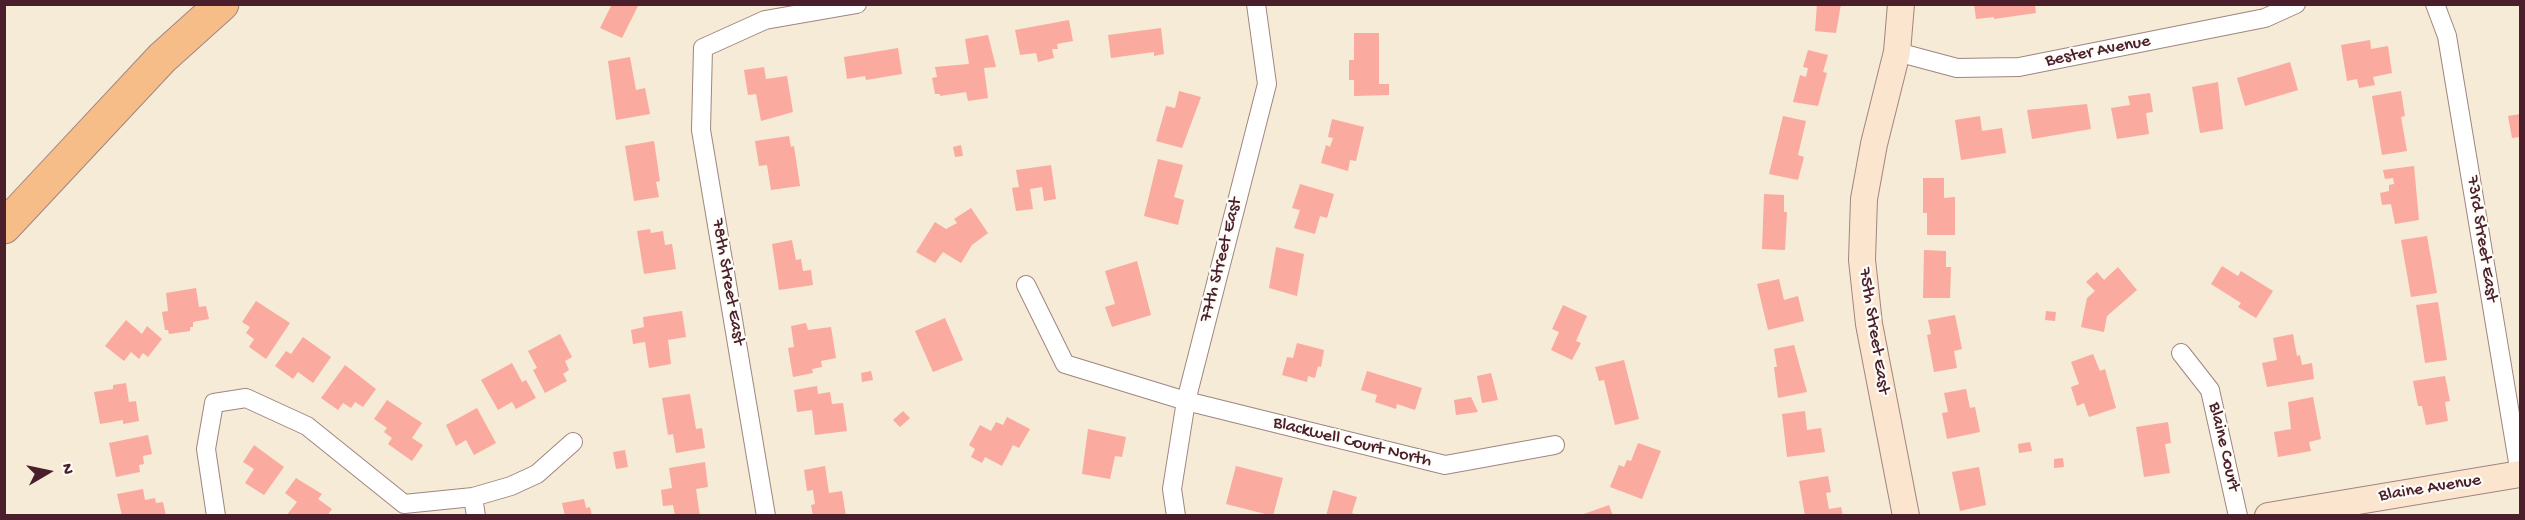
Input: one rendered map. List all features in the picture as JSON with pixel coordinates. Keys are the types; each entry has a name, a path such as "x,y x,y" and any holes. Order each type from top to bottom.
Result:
{"highway":[{"path":"4,227 162,58 222,4"}],"street":[{"name":"78th Street East","path":"766,516 701,130 703,48 765,20 857,4"},
{"name":"77th Street East","path":"1176,516 1172,489 1186,401 1267,84 1256,4"},
{"name":"75th Street East","path":"1901,4 1897,52 1874,144 1864,199 1862,260 1869,324 1906,516"},
{"name":"Bester Avenue","path":"1897,52 1957,68 2019,67 2265,18 2296,4"},
{"name":"73rd Street East","path":"2435,4 2447,36 2520,474"},
{"name":"Blackwell Court North","path":"1026,285 1065,364 1186,401 1445,465 1555,445"},
{"name":"Blaine Court","path":"2181,353 2210,390 2238,516"},
{"path":"216,516 206,449 214,403 246,398 308,426 404,504 473,497 528,479 573,442"},
{"name":"Blaine Avenue","path":"2268,516 2520,474"},
{"path":"473,497 476,516"}],"building":[{"path":"612,4 639,4 622,38 600,28"},
{"path":"1817,4 1841,4 1836,33 1815,31"},
{"path":"1974,4 2035,4 2036,13 1976,19"},
{"path":"1069,20 1073,41 1057,44 1058,49 1052,49 1054,58 1038,62 1036,53 1020,55 1015,30"},
{"path":"1161,28 1164,54 1154,56 1154,52 1111,58 1108,35"},
{"path":"1354,33 1379,33 1379,84 1389,84 1389,95 1354,96 1354,80 1349,80 1349,60 1354,60"},
{"path":"988,35 996,67 984,68 988,98 968,101 966,92 940,96 940,94 935,94 932,78 937,77 935,67 969,64 965,39"},
{"path":"2370,40 2371,49 2388,46 2392,73 2373,77 2375,85 2359,88 2357,79 2347,81 2341,45"},
{"path":"898,48 902,74 866,80 865,76 847,79 844,57"},
{"path":"1808,50 1828,55 1823,72 1827,73 1818,106 1793,102 1800,75 1806,77 1808,68 1803,67"},
{"path":"630,57 636,90 645,88 650,114 616,120 608,61"},
{"path":"2290,62 2298,90 2245,106 2237,78"},
{"path":"764,67 766,79 787,76 793,112 761,121 756,94 748,95 744,70"},
{"path":"2218,82 2223,129 2200,133 2192,87"},
{"path":"1179,91 1201,97 1182,148 1156,141 1166,106 1175,108"},
{"path":"2401,91 2405,116 2401,117 2407,151 2382,155 2372,96"},
{"path":"2150,93 2153,112 2146,113 2149,134 2117,139 2111,108 2130,105 2128,96"},
{"path":"2087,104 2091,129 2032,139 2027,110"},
{"path":"2520,114 2520,137 2512,138 2508,116"},
{"path":"1783,116 1806,121 1798,155 1804,157 1798,180 1769,174"},
{"path":"1980,116 1982,131 2002,128 2006,153 1961,160 1955,120"},
{"path":"1332,119 1364,127 1356,161 1350,160 1348,171 1321,163 1326,145 1330,147 1333,138 1328,137"},
{"path":"789,136 791,147 794,146 800,186 771,190 767,165 759,166 755,141"},
{"path":"654,141 660,181 656,182 659,197 634,201 625,146"},
{"path":"961,145 963,156 955,157 953,147"},
{"path":"1158,159 1183,165 1174,197 1184,200 1178,225 1144,216"},
{"path":"1051,165 1056,199 1044,201 1042,187 1030,189 1033,209 1016,211 1012,188 1019,187 1016,170"},
{"path":"2414,166 2419,220 2395,224 2391,204 2382,205 2380,193 2389,191 2389,185 2394,184 2393,178 2385,179 2383,170"},
{"path":"1923,178 1944,178 1944,198 1955,197 1955,235 1927,235 1927,213 1923,213"},
{"path":"1300,184 1334,194 1327,218 1320,216 1315,234 1294,228 1300,210 1292,208"},
{"path":"1764,194 1784,195 1784,212 1787,212 1785,250 1762,249"},
{"path":"971,208 988,233 972,245 961,263 943,252 935,263 916,252 935,222 946,229 957,223 954,219"},
{"path":"650,229 651,233 663,231 665,245 672,244 676,269 644,274 637,231"},
{"path":"2427,236 2437,293 2411,297 2401,240"},
{"path":"792,240 796,260 801,259 803,271 811,270 813,285 779,290 772,244"},
{"path":"1276,247 1304,254 1297,296 1269,288"},
{"path":"1924,250 1946,251 1946,267 1951,267 1950,298 1923,298"},
{"path":"1137,261 1151,315 1112,327 1105,307 1115,304 1105,271"},
{"path":"2222,266 2238,276 2241,271 2273,291 2256,318 2238,307 2241,303 2211,284"},
{"path":"2118,267 2137,290 2107,316 2104,332 2081,327 2087,298 2095,291 2086,282 2097,272 2104,280"},
{"path":"1779,279 1784,300 1798,296 1804,321 1768,330 1757,284"},
{"path":"196,288 199,307 206,306 209,319 193,322 190,331 169,334 168,330 165,330 162,312 168,311 166,293"},
{"path":"256,301 290,323 266,359 249,347 254,339 246,333 250,327 242,322"},
{"path":"2438,302 2447,360 2425,363 2416,305"},
{"path":"1563,305 1587,316 1576,341 1581,343 1572,360 1551,350 1559,332 1552,329"},
{"path":"682,311 686,337 668,340 671,364 649,368 645,342 633,344 631,330 644,327 643,317"},
{"path":"2046,311 2056,312 2055,321 2045,320"},
{"path":"1955,315 1962,349 1954,351 1957,368 1934,372 1927,335 1931,334 1928,320"},
{"path":"945,318 963,360 933,372 915,331"},
{"path":"126,320 142,334 147,326 162,339 148,357 143,353 139,359 131,352 124,361 105,346"},
{"path":"806,323 808,330 831,327 836,358 821,361 822,367 812,369 813,373 793,377 788,348 794,347 791,326"},
{"path":"560,334 572,357 565,361 569,370 563,374 567,381 545,393 533,370 537,368 528,351"},
{"path":"2293,334 2297,356 2300,355 2302,365 2312,363 2314,379 2267,387 2262,363 2277,360 2273,338"},
{"path":"303,337 331,357 313,383 298,372 293,379 275,366 286,351 291,354"},
{"path":"1297,343 1324,350 1321,367 1318,366 1315,378 1308,376 1307,382 1282,375 1287,357 1293,358"},
{"path":"1794,345 1807,392 1778,398 1774,349"},
{"path":"2093,354 2100,371 2105,369 2116,408 2089,417 2084,403 2077,406 2071,387 2079,384 2071,362"},
{"path":"1624,360 1639,419 1615,425 1604,380 1599,381 1595,367"},
{"path":"512,363 522,382 526,380 536,398 516,409 512,402 498,410 481,380"},
{"path":"345,365 376,389 363,407 355,402 351,408 343,403 338,410 321,398"},
{"path":"871,371 873,380 862,382 861,373"},
{"path":"1367,371 1422,388 1415,410 1397,404 1396,409 1375,402 1377,395 1361,390"},
{"path":"1491,373 1498,400 1482,403 1477,376"},
{"path":"2445,376 2450,401 2445,402 2448,421 2426,425 2422,406 2418,406 2413,381"},
{"path":"126,383 129,402 136,401 139,421 123,424 123,420 100,424 94,392 113,389 113,385"},
{"path":"817,386 818,394 830,392 832,404 843,403 847,431 815,435 812,410 797,412 794,390"},
{"path":"1966,389 1970,408 1975,407 1980,432 1947,439 1942,413 1948,412 1944,393"},
{"path":"690,394 696,429 702,428 705,448 676,453 673,434 668,435 662,398"},
{"path":"1471,397 1478,412 1456,415 1454,400"},
{"path":"2313,397 2321,439 2309,442 2311,451 2278,457 2274,432 2291,429 2288,402"},
{"path":"387,400 422,423 412,438 423,445 412,461 388,444 392,438 384,432 387,428 374,419"},
{"path":"477,408 496,443 474,455 466,440 456,446 446,425"},
{"path":"903,411 910,418 900,427 893,420"},
{"path":"1805,411 1807,430 1821,428 1825,452 1787,457 1782,414"},
{"path":"1007,417 1030,429 1019,448 1013,445 1002,466 985,457 982,463 971,457 975,449 969,445 980,425 991,431 996,422 1003,425"},
{"path":"2168,422 2171,443 2165,444 2170,473 2144,477 2136,427"},
{"path":"1088,429 1126,437 1122,457 1115,456 1110,479 1082,474"},
{"path":"148,435 152,454 143,456 144,464 139,465 140,472 116,477 109,443"},
{"path":"2030,442 2032,451 2019,453 2018,444"},
{"path":"1638,443 1661,451 1642,499 1610,487 1619,465 1624,467 1627,460 1631,461"},
{"path":"254,445 284,467 264,495 245,483 254,469 243,462"},
{"path":"625,450 628,467 616,469 613,452"},
{"path":"2063,458 2064,467 2054,468 2054,459"},
{"path":"705,462 708,487 696,489 700,516 675,516 673,505 663,506 661,490 672,488 669,468"},
{"path":"825,466 829,493 842,491 846,516 813,516 811,505 815,504 813,490 807,491 804,470"},
{"path":"1236,466 1283,478 1273,516 1226,504"},
{"path":"1979,467 1986,505 1960,511 1952,472"},
{"path":"1828,476 1831,492 1826,493 1829,509 1841,507 1843,516 1805,516 1799,481"},
{"path":"296,478 322,494 318,499 332,509 327,516 286,516 297,502 285,493"},
{"path":"143,489 145,500 155,498 156,503 163,502 166,516 122,516 117,494"},
{"path":"1333,490 1357,497 1352,513 1358,516 1326,516"},
{"path":"584,499 586,508 590,507 592,516 565,516 562,503"},
{"path":"1609,505 1613,516 1581,516 1581,515"}]}
